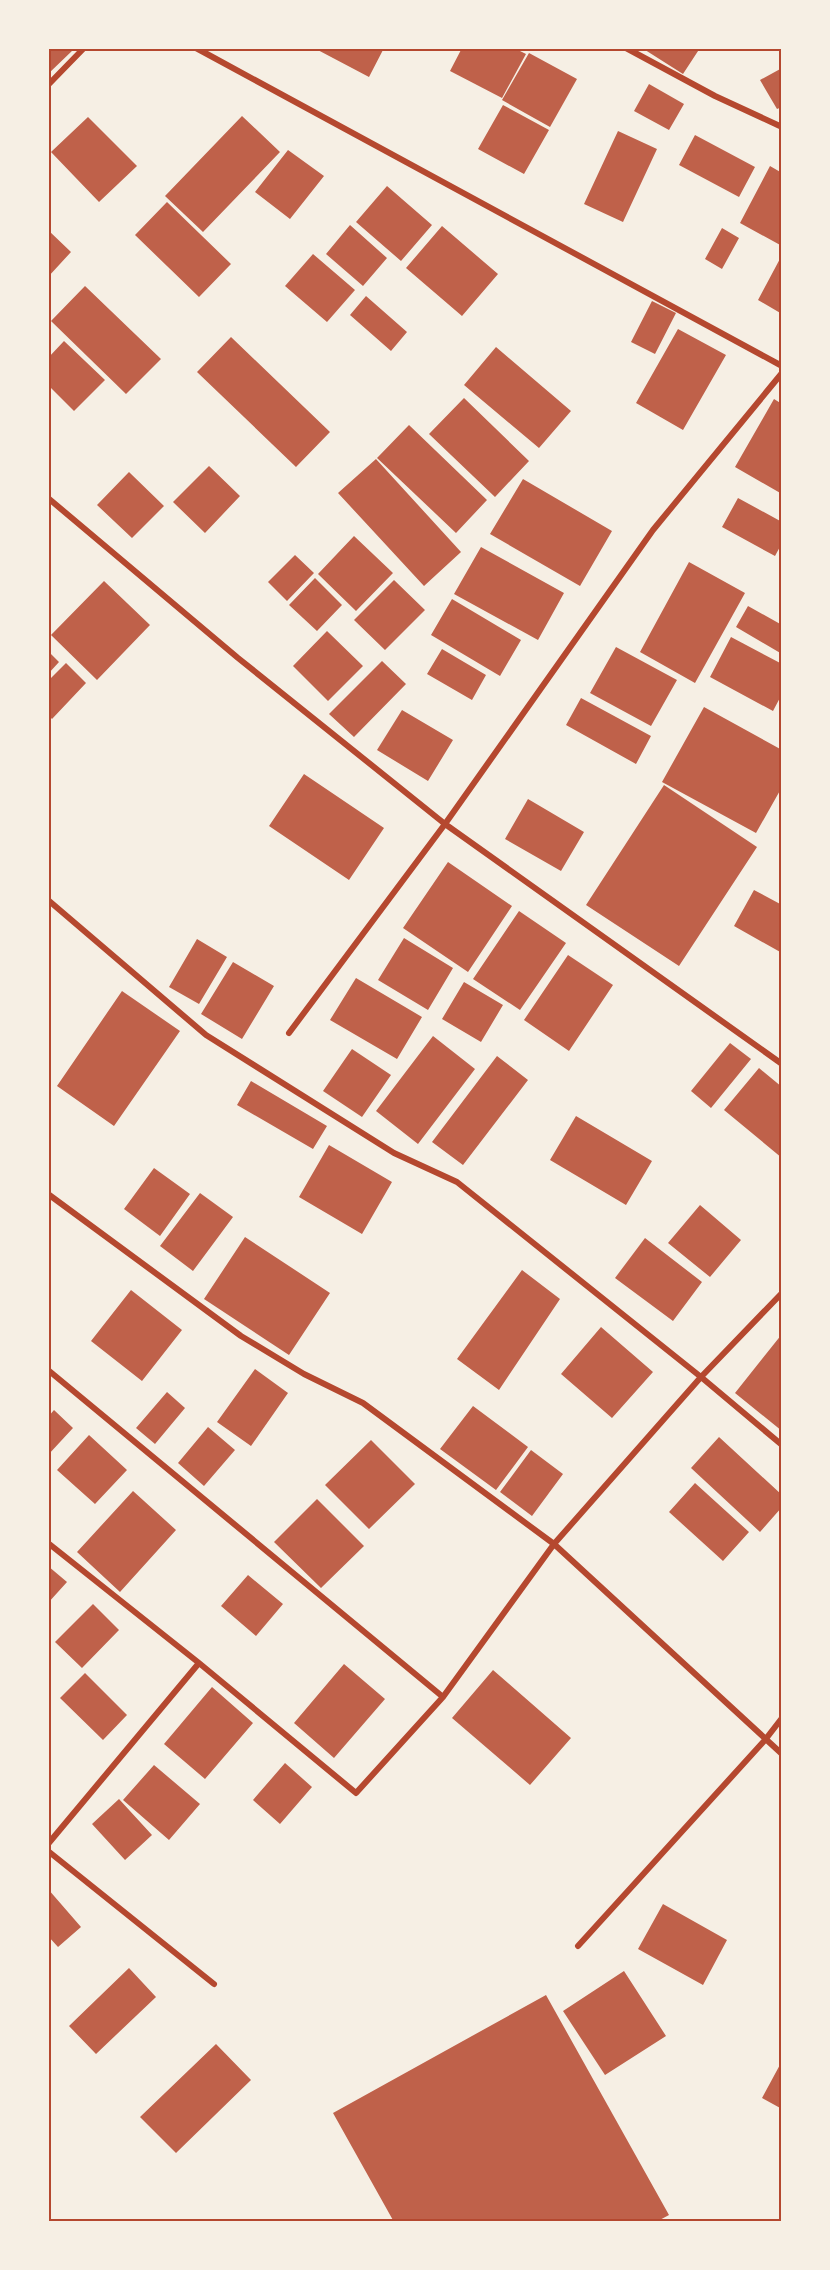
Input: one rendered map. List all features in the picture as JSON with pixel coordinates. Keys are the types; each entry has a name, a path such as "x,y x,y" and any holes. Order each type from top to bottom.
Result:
{"street":[{"path":"48,85 84,48"},
{"path":"196,48 782,366"},
{"path":"626,48 715,96 782,127"},
{"path":"290,1033 445,824 653,530 782,373"},
{"path":"48,498 238,658 445,824 782,1064"},
{"path":"48,900 206,1035 394,1153 457,1182 701,1377 782,1445"},
{"path":"48,1194 241,1336 304,1374 363,1403 554,1544 782,1754"},
{"path":"48,1543 199,1663 356,1793 443,1697 554,1544 701,1377 782,1293"},
{"path":"48,1370 443,1697"},
{"path":"48,1844 199,1663"},
{"path":"578,1946 765,1740 782,1718"},
{"path":"48,1851 214,1984"}],"building":[{"path":"48,48 73,50 48,74"},
{"path":"314,48 384,48 369,77"},
{"path":"462,48 514,48 526,54 502,98 450,71"},
{"path":"642,48 700,48 683,74"},
{"path":"529,53 577,79 550,127 502,100"},
{"path":"782,68 782,107 777,109 760,80"},
{"path":"649,84 684,104 669,130 634,111"},
{"path":"503,105 549,130 524,174 478,149"},
{"path":"242,116 280,152 203,232 165,196"},
{"path":"88,117 137,166 99,202 51,152"},
{"path":"618,131 657,149 623,222 584,204"},
{"path":"695,135 755,167 739,197 679,165"},
{"path":"288,150 324,176 290,219 255,192"},
{"path":"770,166 782,173 782,246 740,223"},
{"path":"387,186 432,225 401,261 356,222"},
{"path":"167,202 231,264 199,297 135,235"},
{"path":"350,225 387,258 363,286 326,254"},
{"path":"442,226 498,274 462,316 406,268"},
{"path":"722,228 739,238 722,269 705,259"},
{"path":"48,230 71,252 48,277"},
{"path":"313,254 355,290 327,322 285,286"},
{"path":"782,255 782,314 758,300"},
{"path":"85,286 161,359 126,394 51,321"},
{"path":"366,296 407,332 391,351 350,315"},
{"path":"652,301 676,313 655,354 631,342"},
{"path":"678,329 726,355 683,430 636,403"},
{"path":"231,337 330,432 296,467 197,372"},
{"path":"64,341 105,380 74,411 48,385 48,358"},
{"path":"496,347 571,411 539,448 464,385"},
{"path":"464,398 529,461 495,497 429,434"},
{"path":"774,399 782,404 782,494 735,467"},
{"path":"409,425 487,500 456,533 377,458"},
{"path":"376,459 461,552 424,586 338,493"},
{"path":"209,466 240,496 205,533 173,502"},
{"path":"129,472 164,506 132,538 97,505"},
{"path":"523,479 612,531 580,586 490,534"},
{"path":"738,498 782,522 782,543 775,556 722,527"},
{"path":"354,536 393,573 356,611 318,574"},
{"path":"481,547 564,593 538,640 454,594"},
{"path":"295,555 314,573 287,601 268,582"},
{"path":"689,562 745,593 695,683 640,652"},
{"path":"315,578 342,605 317,631 289,605"},
{"path":"394,580 425,610 385,650 354,620"},
{"path":"104,581 150,625 97,680 51,635"},
{"path":"452,599 521,640 500,676 431,635"},
{"path":"748,606 782,625 782,654 736,627"},
{"path":"327,631 363,666 328,701 293,666"},
{"path":"731,637 782,664 782,694 773,711 710,677"},
{"path":"616,647 677,680 651,726 590,693"},
{"path":"442,649 486,675 472,700 427,674"},
{"path":"48,651 59,662 48,674"},
{"path":"382,661 406,684 354,737 329,714"},
{"path":"66,663 86,683 52,719 48,715 48,681"},
{"path":"581,698 651,736 636,764 566,725"},
{"path":"704,707 782,750 782,787 756,833 662,782"},
{"path":"402,710 453,740 428,781 377,750"},
{"path":"304,774 384,828 349,880 269,826"},
{"path":"664,785 757,847 679,966 586,905"},
{"path":"528,799 584,832 561,871 505,839"},
{"path":"448,862 512,906 468,972 403,928"},
{"path":"754,890 782,905 782,953 734,926"},
{"path":"519,911 566,943 520,1010 473,979"},
{"path":"404,938 453,968 428,1010 378,980"},
{"path":"197,939 227,957 199,1004 169,987"},
{"path":"568,955 613,985 569,1051 524,1020"},
{"path":"233,962 274,986 242,1039 201,1014"},
{"path":"356,978 422,1017 397,1059 330,1020"},
{"path":"464,982 503,1005 481,1042 442,1019"},
{"path":"122,991 180,1031 114,1126 57,1086"},
{"path":"433,1036 475,1069 418,1144 376,1111"},
{"path":"730,1043 751,1059 711,1108 691,1091"},
{"path":"352,1049 391,1075 362,1117 323,1091"},
{"path":"497,1056 528,1080 463,1165 432,1142"},
{"path":"759,1068 782,1087 782,1158 724,1110"},
{"path":"251,1081 327,1126 313,1149 237,1105"},
{"path":"576,1116 652,1161 626,1205 550,1160"},
{"path":"329,1145 392,1182 362,1234 299,1197"},
{"path":"154,1168 190,1194 160,1236 124,1209"},
{"path":"200,1193 233,1217 193,1271 160,1246"},
{"path":"700,1205 741,1240 710,1277 668,1243"},
{"path":"245,1237 330,1293 289,1355 204,1299"},
{"path":"645,1238 702,1282 673,1321 615,1278"},
{"path":"522,1270 560,1299 499,1390 457,1359"},
{"path":"131,1290 182,1330 142,1381 91,1341"},
{"path":"601,1327 653,1372 612,1418 561,1374"},
{"path":"782,1334 782,1431 735,1393"},
{"path":"255,1369 288,1393 251,1446 217,1422"},
{"path":"167,1392 185,1408 155,1444 136,1428"},
{"path":"473,1406 528,1447 496,1490 440,1449"},
{"path":"54,1410 73,1428 48,1455 48,1417"},
{"path":"208,1427 235,1450 204,1486 178,1463"},
{"path":"89,1435 127,1470 95,1504 57,1470"},
{"path":"719,1437 782,1495 782,1507 760,1532 691,1468"},
{"path":"371,1440 415,1484 369,1529 325,1485"},
{"path":"531,1450 563,1474 532,1516 500,1492"},
{"path":"695,1483 749,1532 723,1561 669,1512"},
{"path":"133,1491 176,1530 120,1592 77,1552"},
{"path":"317,1499 364,1546 321,1588 274,1542"},
{"path":"48,1566 67,1582 48,1603"},
{"path":"248,1575 283,1604 256,1636 221,1606"},
{"path":"93,1604 119,1630 82,1668 55,1642"},
{"path":"344,1664 385,1699 334,1758 294,1723"},
{"path":"493,1670 571,1738 530,1785 452,1718"},
{"path":"85,1673 127,1715 103,1740 60,1698"},
{"path":"212,1687 253,1723 205,1779 164,1744"},
{"path":"285,1763 312,1787 280,1824 253,1800"},
{"path":"154,1765 200,1804 169,1840 123,1800"},
{"path":"119,1799 152,1835 125,1860 92,1824"},
{"path":"48,1889 81,1927 58,1947 48,1936"},
{"path":"663,1904 727,1940 703,1985 638,1949"},
{"path":"129,1968 156,1997 96,2054 69,2026"},
{"path":"624,1971 666,2036 605,2075 563,2011"},
{"path":"546,1995 669,2215 656,2222 394,2222 333,2113"},
{"path":"216,2044 251,2080 176,2153 140,2117"},
{"path":"782,2061 782,2109 762,2098"}]}
